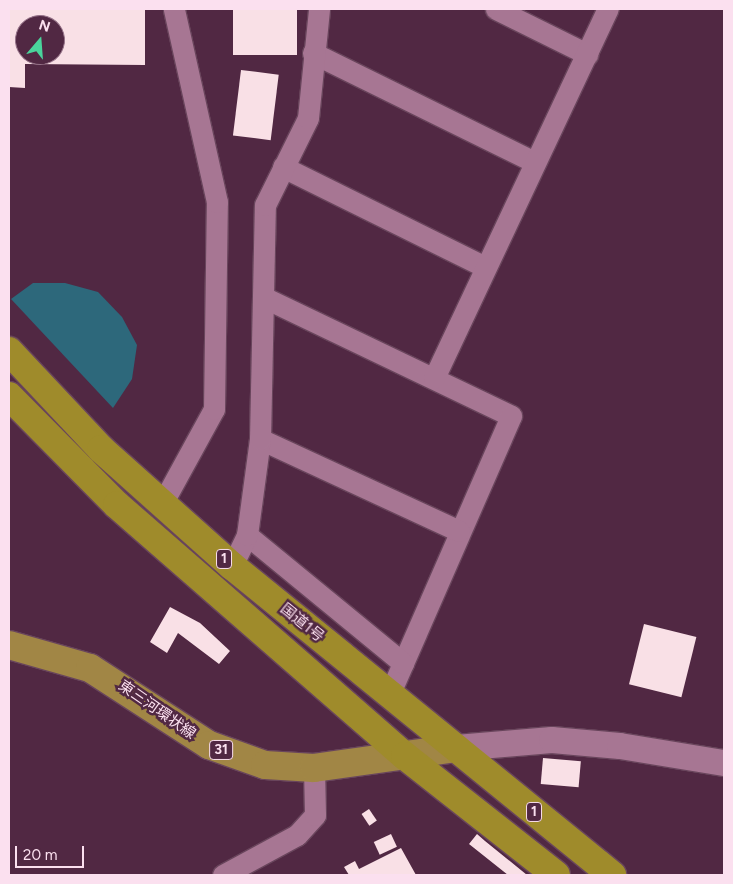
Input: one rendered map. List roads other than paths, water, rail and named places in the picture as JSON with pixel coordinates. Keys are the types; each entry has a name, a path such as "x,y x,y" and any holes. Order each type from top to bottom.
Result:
{"highway":[{"name":"国道1号","path":"9,350 101,450 232,566 612,875"},
{"name":"1","path":"9,396 117,506 405,756 556,875"}],"main road":[{"name":"東三河環状線","path":"9,644 90,668 226,753 265,765 314,768 456,748"}],"street":[{"path":"162,504 214,409 216,202 174,9"},
{"path":"232,566 247,535 260,439 264,205 308,118 313,53 319,9"},
{"path":"496,9 587,54"},
{"path":"434,378 483,266 608,9"},
{"path":"313,53 535,162"},
{"path":"284,167 483,266"},
{"path":"263,297 511,416 459,531 389,695"},
{"path":"260,439 459,531"},
{"path":"247,535 403,663"},
{"path":"456,748 552,740 620,746 724,763"},
{"path":"223,875 297,835 315,815 314,768"}],"water":[{"path":"33,283 65,283 98,292 122,317 137,345 132,379 113,408 11,299"}]}
